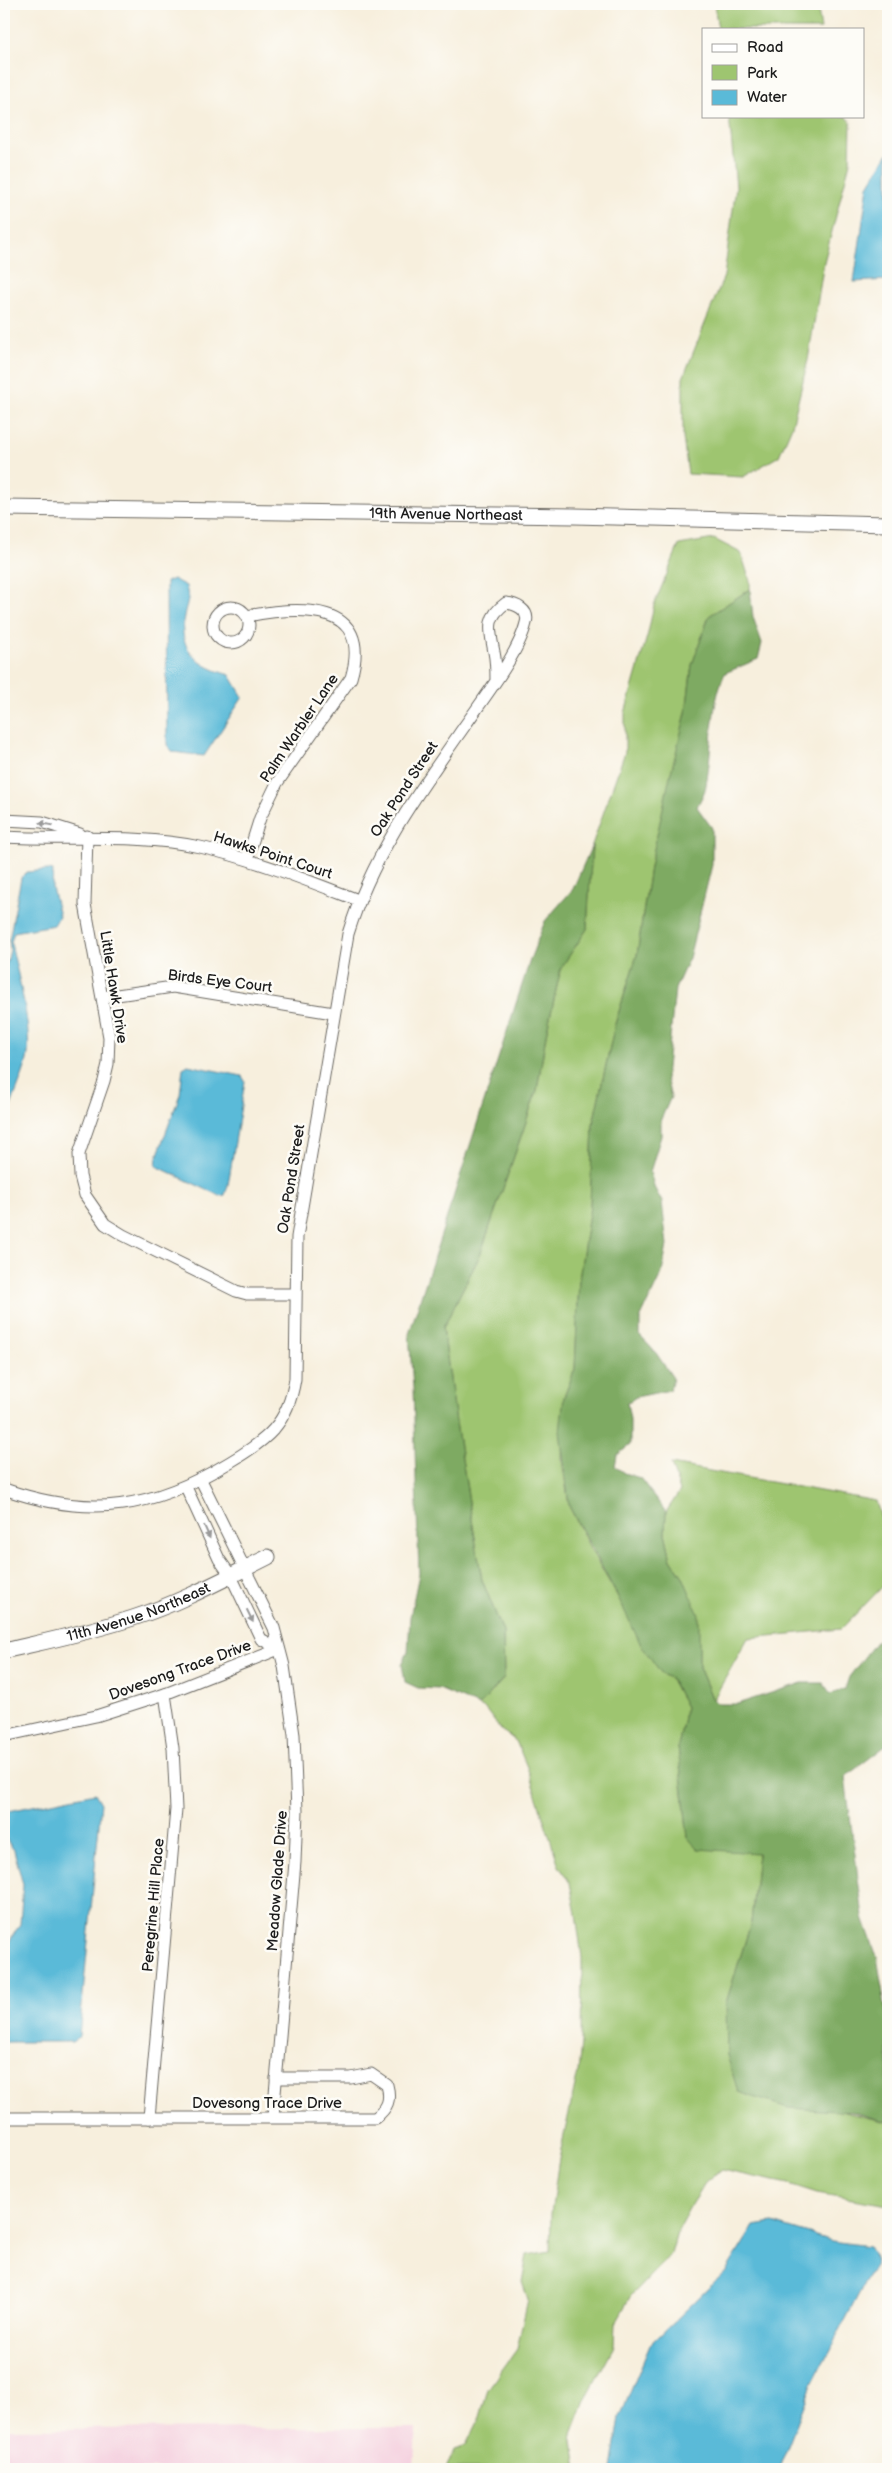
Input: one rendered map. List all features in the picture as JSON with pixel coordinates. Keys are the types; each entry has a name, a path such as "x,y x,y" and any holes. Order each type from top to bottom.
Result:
{"street":[{"name":"19th Avenue Northeast","path":"4,508 574,516 888,524"},
{"name":"Oak Pond Street","path":"4,1489 50,1503 82,1506 110,1506 146,1500 201,1480 265,1440 282,1420 292,1399 295,1379 296,1237 348,934 358,900 389,837 496,680 527,622 524,611 517,604 506,603 494,611 489,636 494,653 496,680"},
{"name":"Palm Warbler Lane","path":"247,616 280,610 319,611 336,618 351,632 356,646 356,660 351,678 277,784 260,818 247,859"},
{"name":"Hawks Point Court","path":"4,820 42,822 87,836"},
{"name":"Hawks Point Court","path":"4,837 44,840 87,836 170,842 199,847 247,859 358,900"},
{"name":"Little Hawk Drive","path":"87,836 85,904 109,1037 108,1064 79,1154 80,1176 85,1195 93,1210 105,1224 123,1235 236,1291 247,1294 295,1294"},
{"name":"Birds Eye Court","path":"103,997 173,987 333,1013"},
{"name":"Meadow Glade Drive","path":"201,1480 274,1628 284,1666 294,1734 297,1811 295,1862 273,2117"},
{"path":"186,1487 219,1559 231,1576 261,1639 279,1649"},
{"name":"11th Avenue Northeast","path":"4,1651 134,1618 190,1596 268,1557"},
{"name":"Dovesong Trace Drive","path":"4,1736 96,1716 165,1694 279,1649"},
{"name":"Peregrine Hill Place","path":"149,2118 176,1809 173,1748 165,1694"},
{"name":"Dovesong Trace Drive","path":"4,2118 376,2118 388,2104 390,2096 387,2085 371,2074 351,2078 276,2078"}],"shaded area":[{"path":"416,2428 414,2469 4,2469 4,2429"}],"green space":[{"path":"714,4 817,4 821,28 718,28"},
{"path":"729,118 848,118 851,122 850,162 824,262 808,360 792,426 779,456 743,477 688,474 683,438 683,378 724,276 736,187"},
{"path":"714,539 741,553 750,581 750,589 709,616 692,665 686,713 650,867 637,955 615,1024 593,1124 590,1207 579,1280 575,1369 564,1397 562,1460 569,1506 591,1550 662,1674 671,1679 686,1707 678,1747 688,1838 758,1853 751,1923 726,2003 840,2111 888,2122 888,2205 817,2193 789,2184 721,2170 705,2183 692,2203 678,2229 671,2254 630,2297 615,2324 614,2346 585,2400 572,2434 577,2469 447,2469 455,2449 466,2445 480,2417 488,2389 517,2349 528,2299 522,2282 527,2255 550,2251 551,2214 559,2158 578,2072 581,2043 582,1958 570,1883 559,1866 527,1767 516,1741 501,1730 485,1709 479,1706 504,1678 503,1632 482,1580 457,1429 443,1328 480,1255 537,1090 546,1035 561,968 587,929 592,845 625,752 625,713 654,605 679,545"},
{"path":"750,589 753,617 762,643 758,659 725,673 716,700 706,785 704,794 697,807 712,828 712,865 689,958 675,989 666,1078 671,1097 661,1119 661,1136 650,1172 655,1189 662,1202 667,1245 662,1273 640,1319 640,1336 656,1353 673,1378 670,1390 636,1397 627,1403 630,1419 630,1445 617,1455 615,1466 624,1473 640,1478 666,1512 665,1533 671,1559 683,1577 699,1615 699,1667 712,1698 718,1704 737,1704 802,1683 823,1683 830,1694 845,1689 849,1677 888,1626 888,1744 845,1777 863,1917 877,1957 888,2024 888,2122 853,2112 788,2108 738,2092 727,2055 726,2003 751,1923 758,1853 698,1849 688,1838 678,1747 686,1707 671,1679 662,1674 641,1645 617,1595 569,1506 560,1431 564,1397 575,1369 579,1280 590,1207 593,1124 615,1024 637,955 650,867 686,713 692,665 709,616"},
{"path":"592,845 587,929 561,968 546,1035 537,1090 480,1255 443,1328 457,1429 482,1580 503,1632 504,1678 479,1706 439,1689 418,1688 405,1682 402,1664 408,1652 410,1617 419,1574 413,1388 409,1334 531,957 545,921 573,889"},
{"path":"671,1464 876,1501 888,1542 888,1581 841,1629 748,1638 713,1700 699,1667 699,1645 683,1577 671,1559 665,1533 666,1512 680,1491"}],"water":[{"path":"888,153 888,280 854,282 868,186"},
{"path":"173,579 186,586 188,599 183,628 184,639 188,648 200,662 219,672 230,675 243,697 204,756 173,752 167,745 166,582"},
{"path":"53,871 52,888 59,916 54,925 14,932 11,942 27,1021 28,1051 26,1064 10,1108 4,1134 4,974 10,950 9,940 21,878 27,872"},
{"path":"188,1065 242,1076 245,1081 225,1195 220,1196 156,1166 157,1157 180,1094 183,1068"},
{"path":"95,1793 101,1803 79,2037 72,2042 4,2042 4,1950 20,1924 23,1885 14,1850 4,1837 4,1812"},
{"path":"773,2223 832,2241 869,2246 876,2261 813,2382 779,2469 612,2469 620,2417 650,2345 726,2271 754,2226"}]}
